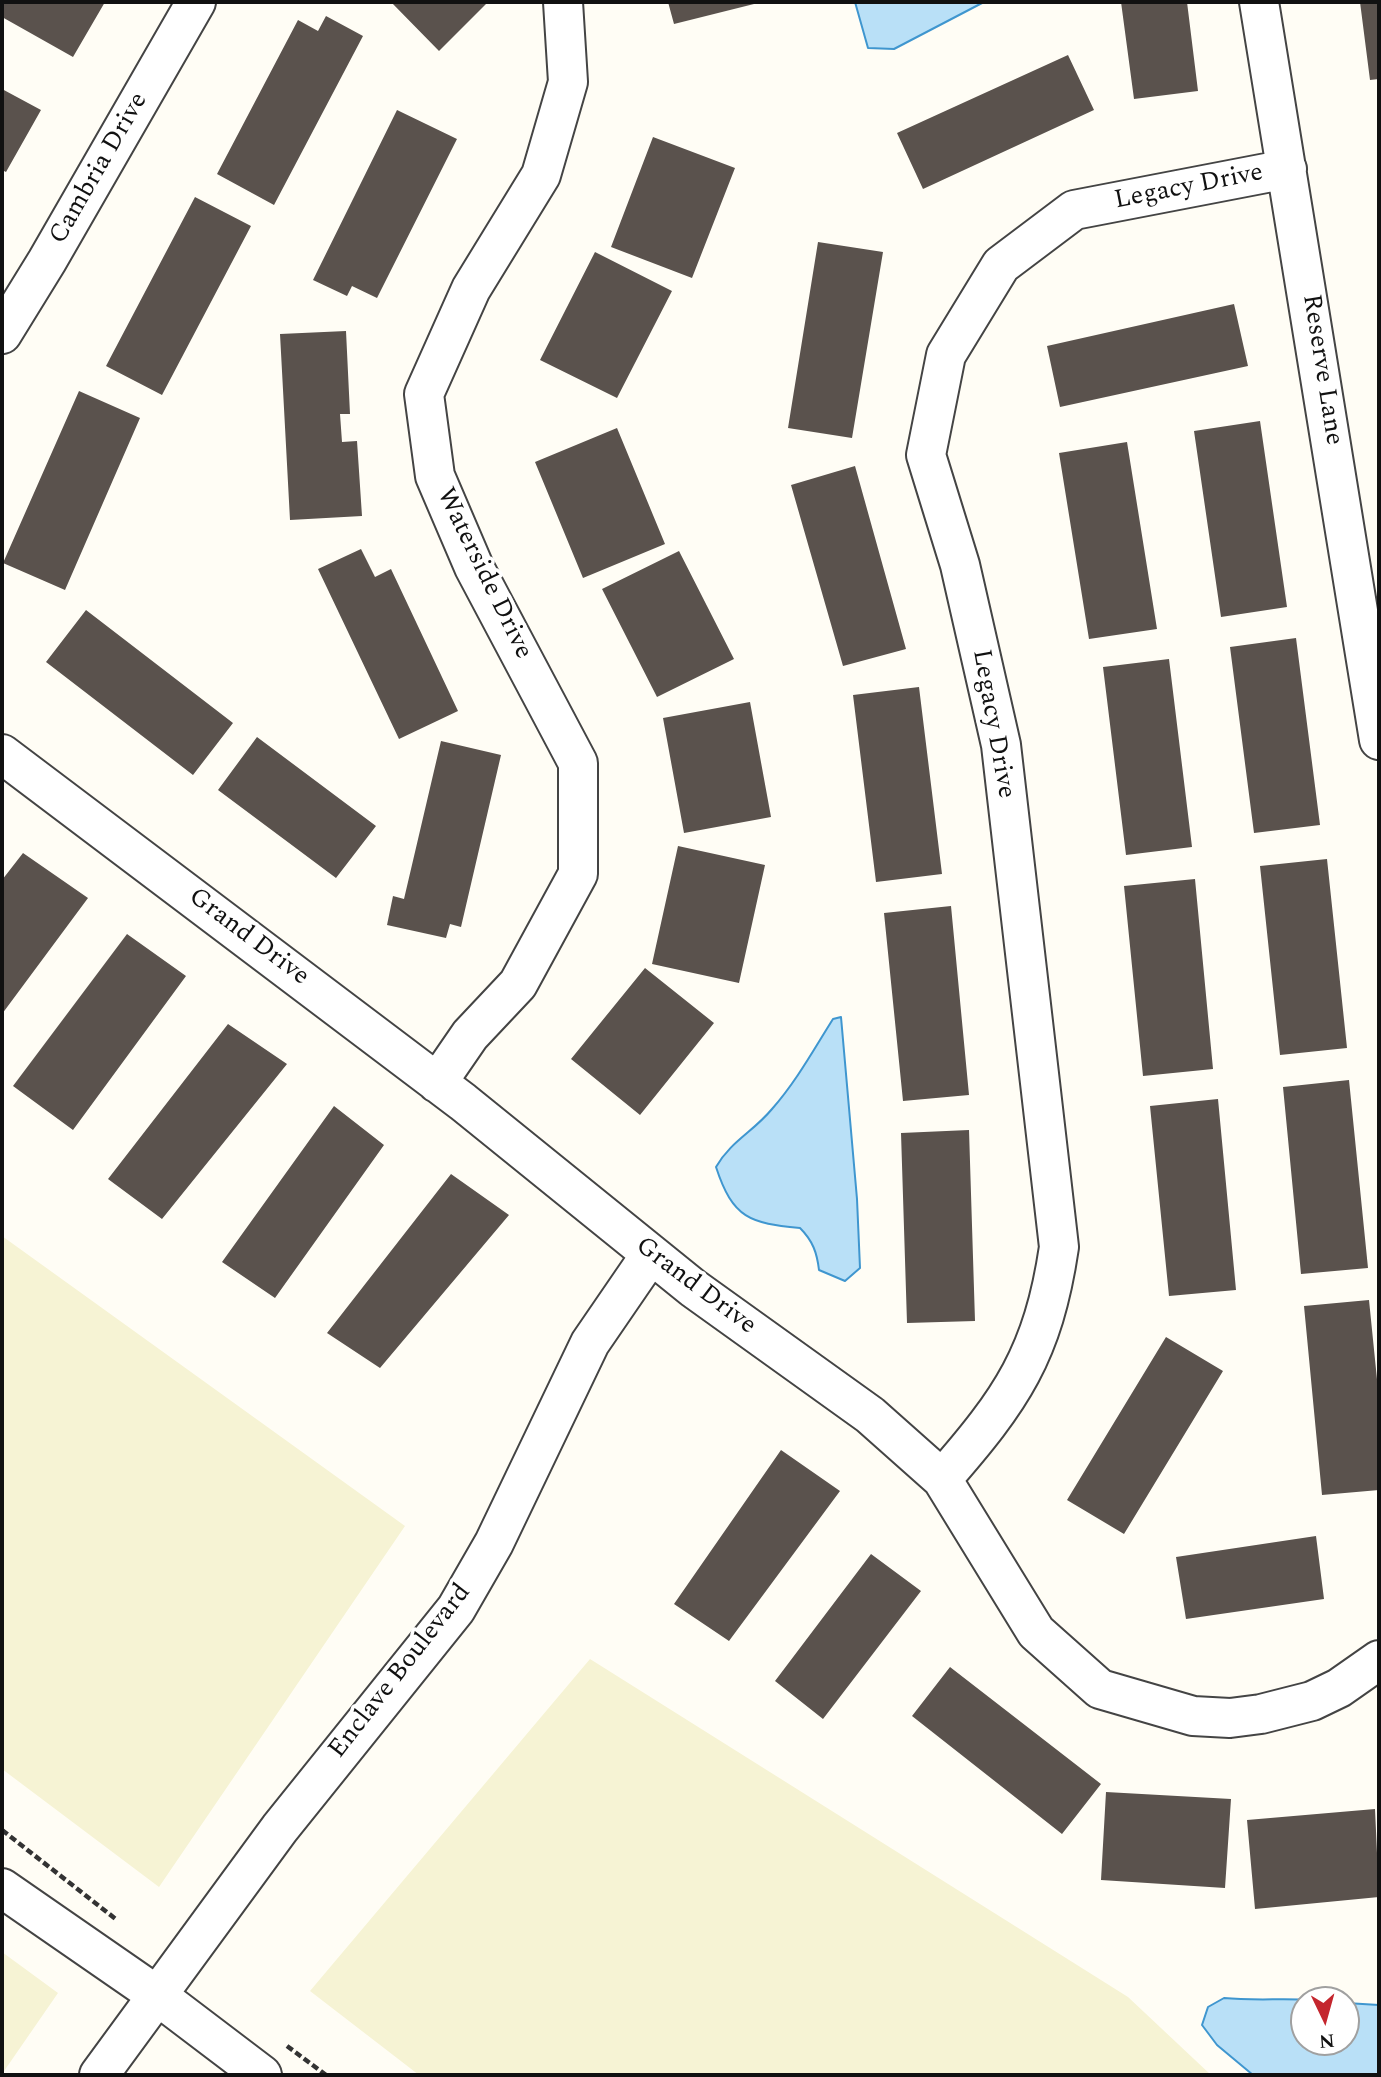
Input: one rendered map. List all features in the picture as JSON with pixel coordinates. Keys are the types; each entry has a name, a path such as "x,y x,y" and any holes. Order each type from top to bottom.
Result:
{"street":[{"name":"Cambria Drive","path":"2,334 196,2"},
{"name":"Waterside Drive","path":"437,1083 470,1035 518,984 578,874 579,763 474,567 435,476 424,394 471,289 541,175 568,82 563,2"},
{"name":"Reserve Lane","path":"1259,2 1379,740"},
{"name":"Legacy Drive","path":"942,1479 979,1436 1020,1378 1038,1342 1051,1299 1059,1247 1001,745 960,565 926,455 946,355 1001,265 1074,209 1287,169"},
{"name":"Grand Drive","path":"2,754 266,950 651,1254 870,1415 942,1479 1036,1632 1100,1689 1193,1716 1230,1718 1261,1714 1312,1701 1339,1688 1379,1660"},
{"name":"Enclave Boulevard","path":"99,2075 280,1828 456,1609 494,1544 590,1343 651,1254"},
{"path":"2,1888 158,1996 262,2075"}],"path":[{"path":"2,1830 118,1921"}],"shaded area":[{"path":"2,1236 405,1526 159,1887 2,1769"},
{"path":"590,1659 1128,1997 1211,2075 419,2075 310,1991"},
{"path":"2,1952 58,1993 2,2074"}],"water":[{"path":"855,2 984,2 894,49 868,48"},
{"path":"841,1017 857,1199 860,1268 845,1281 819,1270 814,1247 800,1228 768,1224 737,1208 729,1198 716,1167 728,1150 781,1099 833,1019"},
{"path":"1224,1998 1290,2000 1290,2056 1360,2056 1360,2004 1379,2005 1379,2075 1253,2075 1217,2045 1202,2025 1208,2007"}],"building":[{"path":"2,2 105,2 73,57 2,17"},
{"path":"391,2 488,2 439,51"},
{"path":"668,2 758,2 758,3 674,24"},
{"path":"1121,2 1187,2 1198,91 1134,99"},
{"path":"1360,2 1379,2 1379,79 1370,80"},
{"path":"326,16 363,36 274,205 217,174 298,20 318,31"},
{"path":"1068,55 1094,110 923,189 897,133"},
{"path":"2,89 41,110 6,172 2,170"},
{"path":"397,110 457,139 377,298 352,286 347,296 313,280"},
{"path":"653,137 735,168 692,278 611,247"},
{"path":"195,197 251,226 162,395 106,366"},
{"path":"818,242 883,252 852,438 788,428"},
{"path":"595,252 672,291 617,398 540,360"},
{"path":"1234,304 1248,366 1060,407 1047,346"},
{"path":"346,331 350,414 340,414 342,442 357,441 362,516 290,520 280,334"},
{"path":"79,391 140,418 65,590 3,563"},
{"path":"1260,421 1287,607 1221,617 1194,431"},
{"path":"617,428 665,544 583,578 535,462"},
{"path":"1127,442 1157,629 1089,639 1059,453"},
{"path":"855,466 906,649 843,666 791,485"},
{"path":"361,549 375,577 391,569 458,711 399,739 318,569"},
{"path":"679,551 734,659 657,697 602,589"},
{"path":"86,610 233,723 193,775 46,662"},
{"path":"1296,638 1320,825 1254,833 1230,647"},
{"path":"1169,659 1192,847 1126,855 1103,667"},
{"path":"919,687 942,874 876,882 853,695"},
{"path":"750,702 771,817 684,833 663,718"},
{"path":"257,737 376,826 336,878 218,790"},
{"path":"441,741 501,755 461,927 450,924 446,938 387,925 393,896 404,899"},
{"path":"678,846 765,865 739,983 652,964"},
{"path":"23,853 88,898 2,1014 2,880"},
{"path":"1327,859 1347,1048 1280,1055 1260,866"},
{"path":"1195,879 1213,1069 1143,1076 1124,886"},
{"path":"951,906 969,1095 903,1101 884,913"},
{"path":"127,934 186,976 73,1130 13,1086"},
{"path":"645,968 714,1023 640,1115 571,1059"},
{"path":"228,1024 287,1064 162,1219 108,1179"},
{"path":"1349,1080 1368,1268 1301,1274 1283,1087"},
{"path":"1218,1099 1236,1290 1169,1296 1150,1106"},
{"path":"334,1106 384,1145 275,1298 222,1262"},
{"path":"969,1130 975,1321 907,1323 901,1133"},
{"path":"451,1174 509,1215 380,1368 327,1333"},
{"path":"1369,1300 1379,1399 1379,1490 1322,1495 1304,1306"},
{"path":"1166,1337 1223,1371 1124,1534 1067,1500"},
{"path":"781,1450 840,1491 729,1641 674,1604"},
{"path":"1316,1536 1324,1599 1186,1619 1176,1557"},
{"path":"871,1554 921,1591 823,1719 775,1681"},
{"path":"950,1667 1101,1784 1062,1834 912,1716"},
{"path":"1106,1792 1231,1799 1225,1888 1101,1880"},
{"path":"1375,1809 1379,1897 1255,1909 1247,1820"}]}
